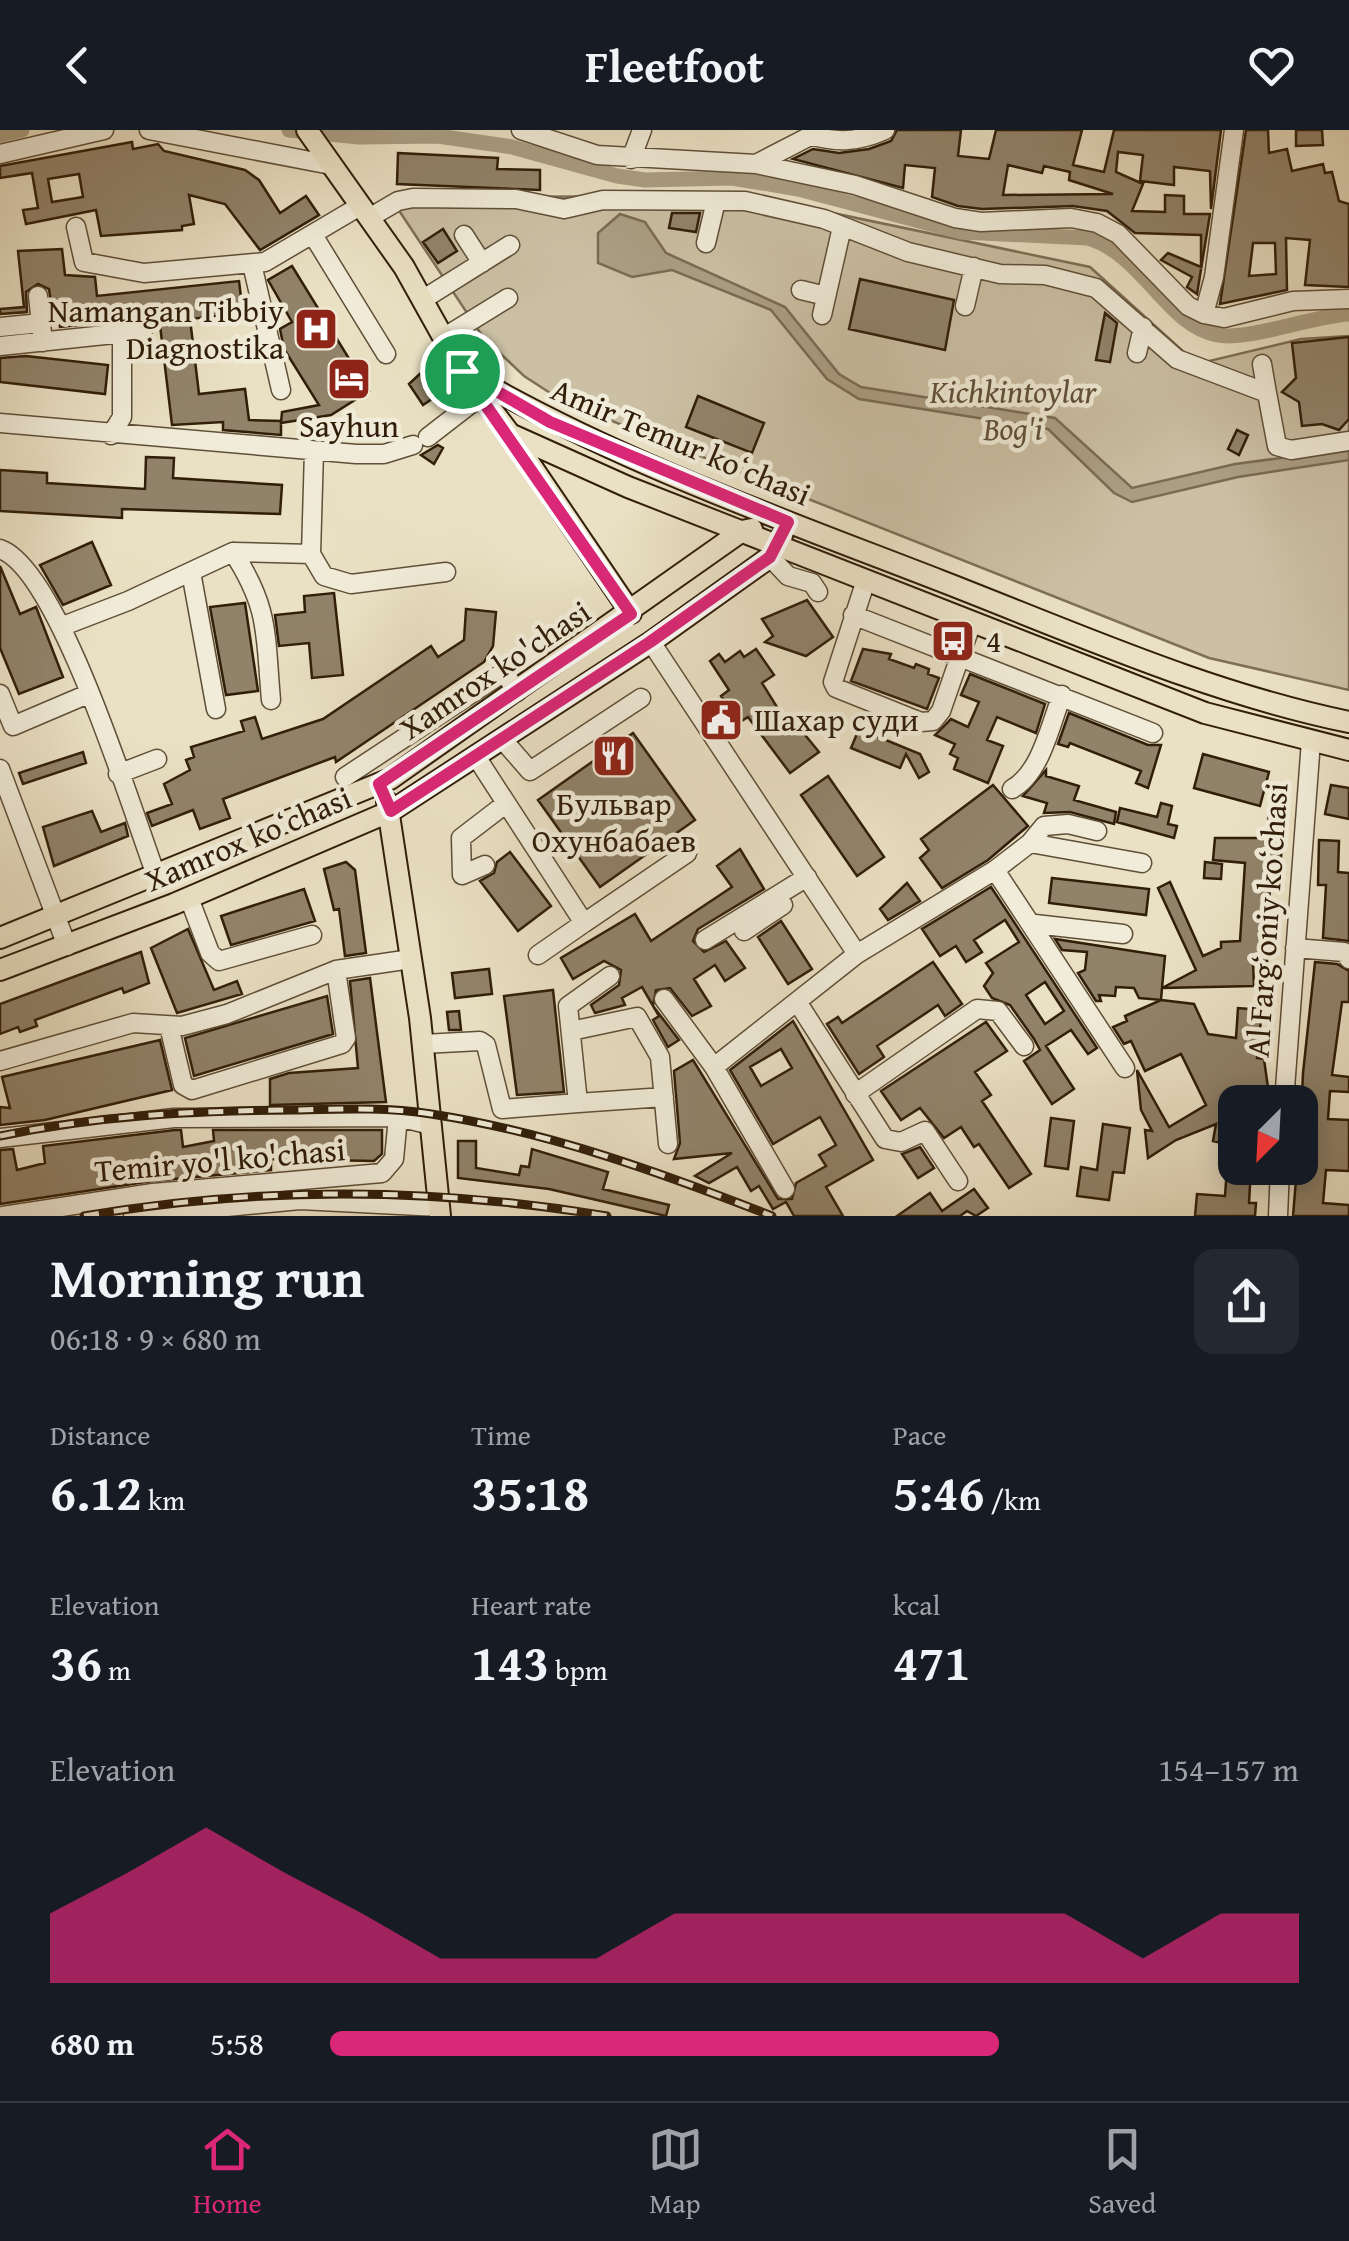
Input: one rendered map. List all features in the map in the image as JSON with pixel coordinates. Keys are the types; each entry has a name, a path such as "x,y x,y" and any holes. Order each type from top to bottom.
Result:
{"main road":[{"path":"307,130 422,300 462,371"},
{"name":"Amir Temur koʻchasi","path":"462,371 510,434 742,531 774,551 866,580 1205,712 1349,750"},
{"name":"Amir Temur koʻchasi","path":"462,371 550,422 788,522 1185,676 1349,722"},
{"path":"510,434 631,614"},
{"path":"774,551 788,522"},
{"name":"Xamrox ko'chasi","path":"0,938 379,784 631,614 742,531 788,522"},
{"name":"Xamrox koʻchasi","path":"0,970 189,898 391,811 650,642 774,551"},
{"path":"1311,741 1315,715"},
{"path":"379,784 391,811 423,1044 440,1212"}],"street":[{"path":"0,154 104,130"},
{"path":"149,130 326,158"},
{"path":"521,130 631,159 698,158 756,164 855,185 955,218 981,222 1071,218 1096,224 1118,234 1188,306 1204,314 1224,318 1292,301 1349,299"},
{"path":"631,159 642,130"},
{"path":"756,164 815,133 832,142 859,141 885,130"},
{"path":"1204,314 1214,277 1234,130"},
{"path":"76,227 81,258 90,264 144,273 252,264 277,256 313,234 364,212 404,199 516,199 564,208 603,200 746,201 842,227 908,252 974,268 1045,275 1096,288 1177,359 1267,393"},
{"path":"706,243 716,201"},
{"path":"822,316 842,227"},
{"path":"313,234 386,354"},
{"path":"464,235 482,263"},
{"path":"422,300 510,245"},
{"path":"252,264 281,390"},
{"path":"966,306 974,268"},
{"path":"801,290 826,296"},
{"path":"38,296 42,332"},
{"path":"444,338 508,298"},
{"path":"1137,353 1143,327"},
{"path":"0,328 42,332 143,331"},
{"path":"0,346 42,332"},
{"path":"110,435 121,422 122,333"},
{"path":"1262,364 1274,440 1282,449 1349,441"},
{"path":"0,423 110,435 384,454 421,441 481,396"},
{"path":"314,451 311,554 324,576 350,584 446,572"},
{"path":"0,548 28,568 62,626 156,875"},
{"path":"774,551 788,576 812,583 818,592"},
{"path":"62,626 233,552 311,554"},
{"path":"233,552 263,607 271,700"},
{"path":"191,572 216,709"},
{"path":"866,580 832,682 921,722 932,720 941,711 972,622"},
{"path":"853,616 1152,732"},
{"path":"650,642 857,954"},
{"path":"345,777 540,648"},
{"path":"504,672 517,692"},
{"path":"0,694 13,726 88,694"},
{"path":"1012,789 1025,782 1062,695"},
{"path":"502,740 530,771 640,698"},
{"name":"Al Fargʻoniy koʻchasi","path":"1285,1085 1311,741"},
{"path":"475,755 584,923"},
{"path":"118,774 158,759"},
{"path":"0,769 67,946"},
{"path":"485,865 462,875 461,838 504,805"},
{"path":"714,1067 857,954 995,870 1030,843 1044,826 1057,823 1098,831"},
{"path":"1030,843 1142,863"},
{"path":"538,955 688,853"},
{"path":"995,870 1125,1068"},
{"path":"744,931 810,882"},
{"path":"705,940 810,882"},
{"path":"189,898 210,953 218,961 312,935"},
{"path":"1034,924 1123,934"},
{"path":"1296,948 1344,952 1349,960"},
{"path":"0,1061 133,1023 169,1026 227,1014 336,970 411,959"},
{"path":"169,1026 183,1085 192,1090 342,1044 346,1038 336,970"},
{"path":"578,1103 568,1006 610,976"},
{"path":"664,999 714,1067 785,1189"},
{"path":"798,1003 885,1139 902,1142 925,1131 958,1181"},
{"path":"855,1094 977,1009 998,1011 1024,1046"},
{"path":"570,1031 636,1017 660,1057 668,1144"},
{"path":"423,1044 480,1041 486,1045 502,1109 664,1097"},
{"path":"0,1138 174,1118 398,1117 432,1125"},
{"name":"Temir yo'l ko'chasi","path":"3,1216 153,1193 382,1173 394,1159 398,1117"},
{"path":"1278,1216 1279,1185"},
{"path":"133,1216 300,1200 440,1212"}],"green space":[{"name":"Kichkintoylar Bog'i","path":"752,196 1090,267 1197,364 1301,339 1349,336 1349,690 1209,658 564,402 524,376 483,337 390,197"}],"shaded area":[{"path":"620,214 645,222 666,253 785,307 839,374 861,387 1055,418 1132,488 1235,464 1349,449 1349,460 1238,477 1132,502 1114,493 1048,429 859,399 827,379 771,310 672,270 632,277 598,263 598,233"}],"building":[{"path":"897,130 961,130 958,156 989,159 996,130 1082,130 1073,165 1104,172 1114,130 1221,130 1211,209 1210,171 1174,167 1174,185 1140,181 1143,155 1118,152 1116,172 1143,184 1132,211 1165,212 1165,195 1184,196 1184,214 1210,214 1197,294 1187,287 1192,277 1161,260 1168,253 1201,267 1201,235 1135,233 1107,211 1073,206 958,206 932,197 935,168 905,165 903,188 793,159 813,149 839,153 891,141","holes":["1008,165 1042,173 1044,166 1070,172 1069,180 1113,194 1003,195"]},
{"path":"1246,130 1268,130 1269,153 1287,149 1292,171 1323,164 1325,173 1332,172 1339,201 1349,204 1349,287 1305,285 1310,240 1286,238 1287,290 1220,304","holes":["1253,243 1275,243 1276,274 1249,276"]},
{"path":"1296,130 1322,130 1323,145 1296,146"},
{"path":"132,142 133,149 158,144 164,151 245,170 259,180 280,213 306,196 319,215 260,250 225,204 189,195 194,224 182,226 182,230 101,236 96,210 26,224 23,210 38,208 32,173 0,178 0,166","holes":["79,174 83,197 52,202 48,179"]},
{"path":"398,153 498,158 497,169 540,170 540,190 397,184"},
{"path":"672,213 700,213 696,232 669,228"},
{"path":"443,229 457,251 438,263 423,242"},
{"path":"62,249 65,275 95,277 97,296 239,281 243,313 190,319 199,394 245,389 249,420 281,421 281,435 223,430 223,422 172,425 160,325 142,319 60,327 59,317 53,317 49,289 38,284 26,292 27,312 0,314 0,309 24,307 18,251"},
{"path":"292,266 369,391 331,415 281,423 282,412 319,405 284,349 280,329 292,322 268,280"},
{"path":"860,279 954,300 945,350 849,329"},
{"path":"1105,313 1117,323 1110,362 1096,360"},
{"path":"1349,337 1349,419 1339,430 1322,424 1302,426 1299,402 1282,392 1296,378 1292,343"},
{"path":"26,356 108,365 105,394 0,382 0,358"},
{"path":"422,372 438,395 423,405 409,384"},
{"path":"698,396 764,423 752,453 686,427"},
{"path":"1237,430 1248,435 1239,455 1228,449"},
{"path":"438,445 443,448 434,464 421,455"},
{"path":"146,457 174,458 173,478 282,485 280,514 122,509 122,518 0,511 0,470 47,473 47,483 145,489"},
{"path":"92,542 111,585 63,605 40,565"},
{"path":"0,566 20,614 36,607 63,677 19,694 0,648"},
{"path":"334,593 343,675 312,678 309,643 279,646 275,615 305,612 304,596"},
{"path":"807,600 833,637 806,656 765,642 773,636 762,619"},
{"path":"245,603 258,691 226,695 210,607"},
{"path":"466,609 496,612 493,646 484,662 336,762 335,757 223,799 230,818 200,829 193,810 152,826 147,813 172,804 164,784 190,770 186,760 194,757 191,747 244,731 241,721 255,717 262,739 323,719 431,646 438,657 464,640"},
{"path":"756,649 774,675 762,683 796,734 801,730 819,752 790,773 748,717 740,722 721,696 729,690 710,661 719,654 725,662 740,651 744,657"},
{"path":"863,649 891,654 889,659 914,668 916,664 939,678 927,709 851,681"},
{"path":"970,674 1045,704 1036,733 997,717 987,740 1003,746 988,783 954,769 958,758 950,754 955,744 935,735 951,719 968,727 979,702 961,695"},
{"path":"1069,713 1148,745 1161,745 1148,788 1136,783 1141,771 1070,743 1068,747 1058,744"},
{"path":"859,729 920,754 929,772 919,778 906,754 900,768 851,748"},
{"path":"633,733 695,820 600,887 538,800"},
{"path":"83,752 86,763 23,784 19,773"},
{"path":"1203,754 1269,772 1260,806 1194,788"},
{"path":"1046,770 1046,776 1079,786 1074,800 1116,812 1114,824 1070,812 1044,813 1047,803 1023,796"},
{"path":"828,776 884,857 857,876 801,795"},
{"path":"993,785 1028,826 988,860 942,888 920,858 929,850 921,839"},
{"path":"1331,785 1349,788 1349,819 1325,814"},
{"path":"1161,803 1172,806 1168,824 1177,826 1174,838 1117,822 1120,808 1157,817"},
{"path":"92,811 101,832 125,823 128,836 54,866 43,827"},
{"path":"1269,811 1285,812 1281,857 1271,857 1267,962 1253,962 1254,986 1162,988 1196,970 1158,888 1170,882 1203,956 1221,948 1221,942 1240,941 1245,863 1213,860 1215,838 1267,838"},
{"path":"1319,840 1339,841 1338,872 1349,873 1349,941 1323,938 1326,885 1318,885"},
{"path":"740,849 764,889 698,929 693,941 704,952 726,941 745,968 725,981 715,965 694,979 711,1006 692,1016 670,988 656,990 653,1006 642,987 622,998 625,1005 595,1013 591,1005 619,985 621,970 604,961 573,979 561,958 635,914 651,941 732,887 717,866"},
{"path":"510,852 551,906 518,931 480,881 494,873 497,862"},
{"path":"346,862 355,870 366,953 345,956 339,909 334,910 324,869"},
{"path":"1205,862 1222,864 1221,879 1204,878"},
{"path":"1052,878 1149,889 1146,915 1049,903"},
{"path":"907,883 920,901 888,920 880,909"},
{"path":"991,887 1097,1048 1088,1054 1071,1030 1046,1046 1074,1089 1052,1104 1024,1061 1040,1050 1034,1039 1010,1005 992,998 984,986 993,973 986,963 1019,942 1005,920 974,940 982,952 966,962 956,946 940,956 922,929","holes":["1045,982 1064,1011 1045,1024 1026,995"]},
{"path":"304,889 315,921 231,945 221,916"},
{"path":"781,921 812,969 788,984 758,937"},
{"path":"188,929 214,990 237,981 242,994 177,1013 151,948"},
{"path":"1055,939 1165,956 1161,1000 1139,998 1134,988 1116,987 1115,996 1099,995 1101,1001 1096,1001 1078,973 1085,970 1087,952 1062,950"},
{"path":"141,952 149,983 124,993 122,988 35,1020 37,1026 20,1032 18,1027 0,1034 0,1004"},
{"path":"933,962 962,1004 945,1016 938,1005 877,1046 884,1057 859,1074 827,1024 838,1017 842,1023"},
{"path":"1315,962 1337,964 1349,971 1349,1002 1342,1002 1332,1075 1349,1077 1349,1092 1330,1091 1328,1119 1349,1120 1349,1171 1326,1170 1323,1203 1349,1205 1349,1216 1293,1216 1296,1185 1318,1185 1318,1085 1302,1085"},
{"path":"489,969 492,994 455,998 452,973"},
{"path":"370,978 386,1102 270,1105 270,1079 289,1073 358,1068 350,981"},
{"path":"553,990 564,1092 517,1095 504,996"},
{"path":"327,996 333,1034 194,1076 185,1038"},
{"path":"1161,1000 1194,1004 1208,1034 1236,1038 1238,1008 1262,1010 1257,1058 1264,1059 1268,1085 1218,1085 1218,1142 1213,1141 1216,1124 1176,1140 1148,1158 1145,1130 1152,1131 1141,1110 1137,1070 1169,1127 1206,1105 1181,1054 1145,1071 1131,1041 1124,1044 1113,1027 1127,1021 1125,1016"},
{"path":"654,1007 679,1040 668,1047 653,1020 659,1016"},
{"path":"459,1011 461,1030 449,1030 447,1012"},
{"path":"793,1021 873,1160 826,1187 843,1216 794,1216 786,1202 773,1209 759,1186 751,1191 737,1167 709,1183 695,1176 732,1153 674,1159 680,1143 674,1071 693,1060 778,1199 792,1199 796,1183 826,1166 819,1155 836,1145 820,1117 773,1144 730,1070","holes":["781,1049 792,1068 761,1086 750,1067"]},
{"path":"986,1022 1007,1051 975,1072 991,1095 982,1101 1031,1174 1009,1188 979,1144 974,1147 961,1127 944,1138 920,1108 901,1120 881,1091"},
{"path":"160,1040 172,1090 45,1120 0,1125 0,1107 10,1108 2,1077"},
{"path":"1051,1118 1074,1121 1068,1169 1045,1166"},
{"path":"1103,1124 1130,1128 1124,1173 1113,1172 1109,1200 1077,1196 1081,1167 1097,1170"},
{"path":"181,1130 183,1147 214,1141 213,1130 382,1130 382,1154 374,1161 271,1159 271,1170 152,1181 0,1204 0,1150 13,1149 17,1170 45,1163 43,1146"},
{"path":"458,1141 476,1141 476,1168 519,1175 521,1166 529,1167 532,1149 608,1172 603,1189 669,1205 666,1216 549,1189 458,1178"},
{"path":"920,1147 934,1168 918,1178 902,1154"},
{"path":"1226,1185 1250,1185 1249,1203 1256,1203 1255,1216 1195,1216 1197,1194 1225,1196"},
{"path":"974,1189 988,1208 976,1216 967,1211 960,1216 897,1216 930,1193 942,1211"}],"waterway":[{"path":"0,135 22,130"},
{"path":"289,130 359,137 438,136 512,147 617,176 645,180 732,178 798,189 961,232 1088,238 1124,259 1184,319 1218,335 1246,335 1349,314"}],"railway":[{"path":"0,1136 74,1123 183,1113 346,1109 414,1112 562,1143 772,1216"},
{"path":"84,1216 215,1199 346,1194 476,1200 607,1216"}],"place":[{"name":"Namangan Tibbiy Diagnostika","path":"316,329"},
{"name":"Sayhun","path":"349,379"},
{"name":"4","path":"953,641"},
{"name":"Шахар суди","path":"721,720"},
{"name":"Бульвар Охунбабаев","path":"614,756"}],"route":[{"path":"462,371 550,422 788,522 770,557 650,642 391,811 379,784 631,614 510,434 462,371"}]}
